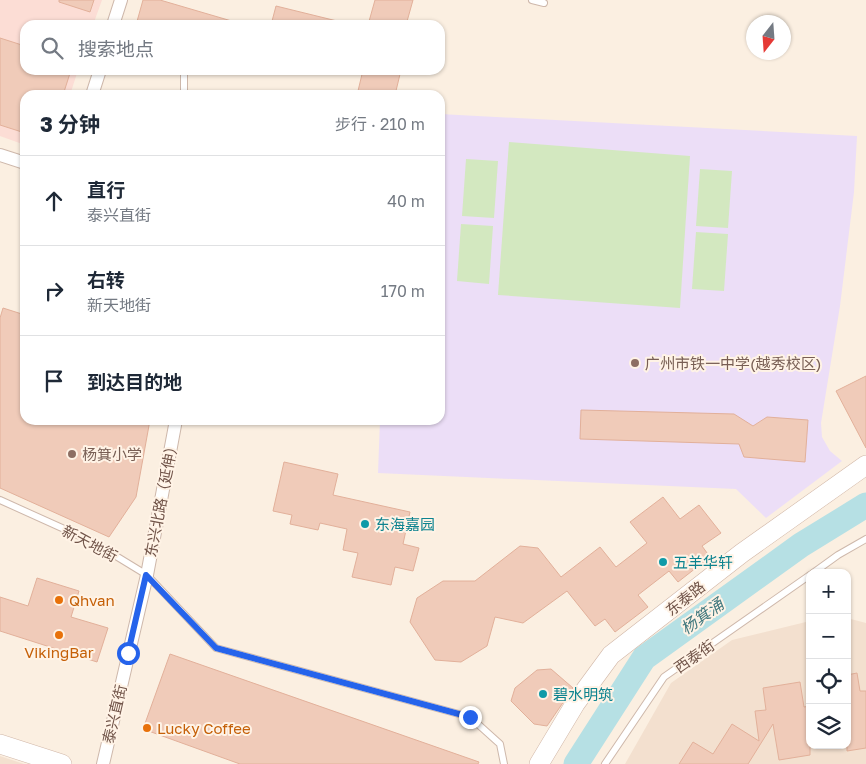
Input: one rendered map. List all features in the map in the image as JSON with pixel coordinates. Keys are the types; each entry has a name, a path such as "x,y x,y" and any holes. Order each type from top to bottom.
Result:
{"street":[{"path":"115,20 121,0"},
{"path":"94,90 98,75"},
{"path":"0,155 20,161"},
{"name":"东兴北路（延伸）","path":"146,575 175,425"},
{"name":"东泰路","path":"539,764 575,704 611,656 742,553 866,466"},
{"name":"泰兴直街","path":"103,764 146,575"},
{"path":"0,744 62,764"}],"lane":[{"path":"532,0 544,3"},
{"path":"184,75 184,90"},
{"name":"新天地街","path":"0,500 94,542 146,575 216,648 470,717 500,744 504,764"},
{"path":"819,569 866,539"},
{"name":"西泰街","path":"605,764 664,677 806,578"}],"shaded area":[{"path":"0,0 102,0 95,20 20,20 20,75 76,75 72,90 20,90 20,143 0,136"},
{"name":"广州市铁一中学(越秀校区)","path":"445,114 857,136 854,192 840,306 821,423 822,437 830,451 842,461 766,518 736,489 378,473 380,425 445,425"},
{"path":"851,619 866,623 866,764 625,764 671,683 732,640 806,622 806,749 851,749"},
{"path":"0,756 24,764 0,764"}],"green space":[{"path":"509,142 690,156 680,308 498,295"},
{"path":"466,159 498,161 494,218 462,216"},
{"path":"700,169 732,171 728,228 696,226"},
{"path":"461,224 493,226 489,284 457,281"},
{"path":"696,232 728,234 724,291 692,289"}],"building":[{"path":"59,0 94,0 90,12 59,2"},
{"path":"143,0 160,0 228,20 137,20"},
{"path":"375,0 413,0 407,20 369,20"},
{"path":"276,6 333,20 272,20"},
{"path":"0,38 20,44 20,75 69,75 65,90 20,90 20,131 0,125"},
{"path":"362,75 400,75 396,90 358,90"},
{"name":"杨箕小学","path":"3,308 20,313 20,425 149,425 136,497 109,537 0,488 0,318"},
{"path":"866,376 866,448 836,391"},
{"path":"581,410 734,414 753,426 767,417 808,420 805,462 744,457 739,444 580,439"},
{"name":"东海嘉园","path":"284,462 338,474 333,495 410,512 403,544 419,548 413,571 395,567 391,585 352,577 358,553 343,550 347,529 320,523 318,530 290,524 292,515 273,511"},
{"path":"663,497 680,519 699,505 721,533 702,546 710,557 678,582 669,571 638,595 648,607 615,632 605,619 595,626 567,591 523,623 495,617 487,646 461,662 435,660 410,622 417,598 443,581 475,581 520,546 538,548 561,577 600,547 616,567 647,543 630,522"},
{"path":"37,578 79,591 71,617 108,628 97,662 0,631 0,597 28,606"},
{"path":"170,654 479,762 478,764 240,764 143,729"},
{"name":"碧水明筑","path":"551,669 573,688 547,726 534,724 511,701 515,688 537,670"},
{"path":"857,673 860,691 866,691 866,748 847,751 847,749 851,749 851,674"},
{"path":"800,682 804,707 806,707 806,749 810,749 810,755 779,760 773,724 748,764 679,764 693,742 713,754 732,724 759,741 755,711 766,710 763,688"}],"waterway":[{"name":"杨箕涌","path":"576,764 644,658 801,545 866,505"}],"place":[{"name":"广州市铁一中学(越秀校区)","path":"635,363"},
{"name":"杨箕小学","path":"72,454"},
{"name":"东海嘉园","path":"365,524"},
{"name":"五羊华轩","path":"663,562"},
{"name":"Qhvan","path":"59,600"},
{"name":"VikingBar","path":"59,635"},
{"name":"碧水明筑","path":"543,694"},
{"name":"Lucky Coffee","path":"147,728"}],"route":[{"path":"128,653 146,575 216,648 470,717"}]}
